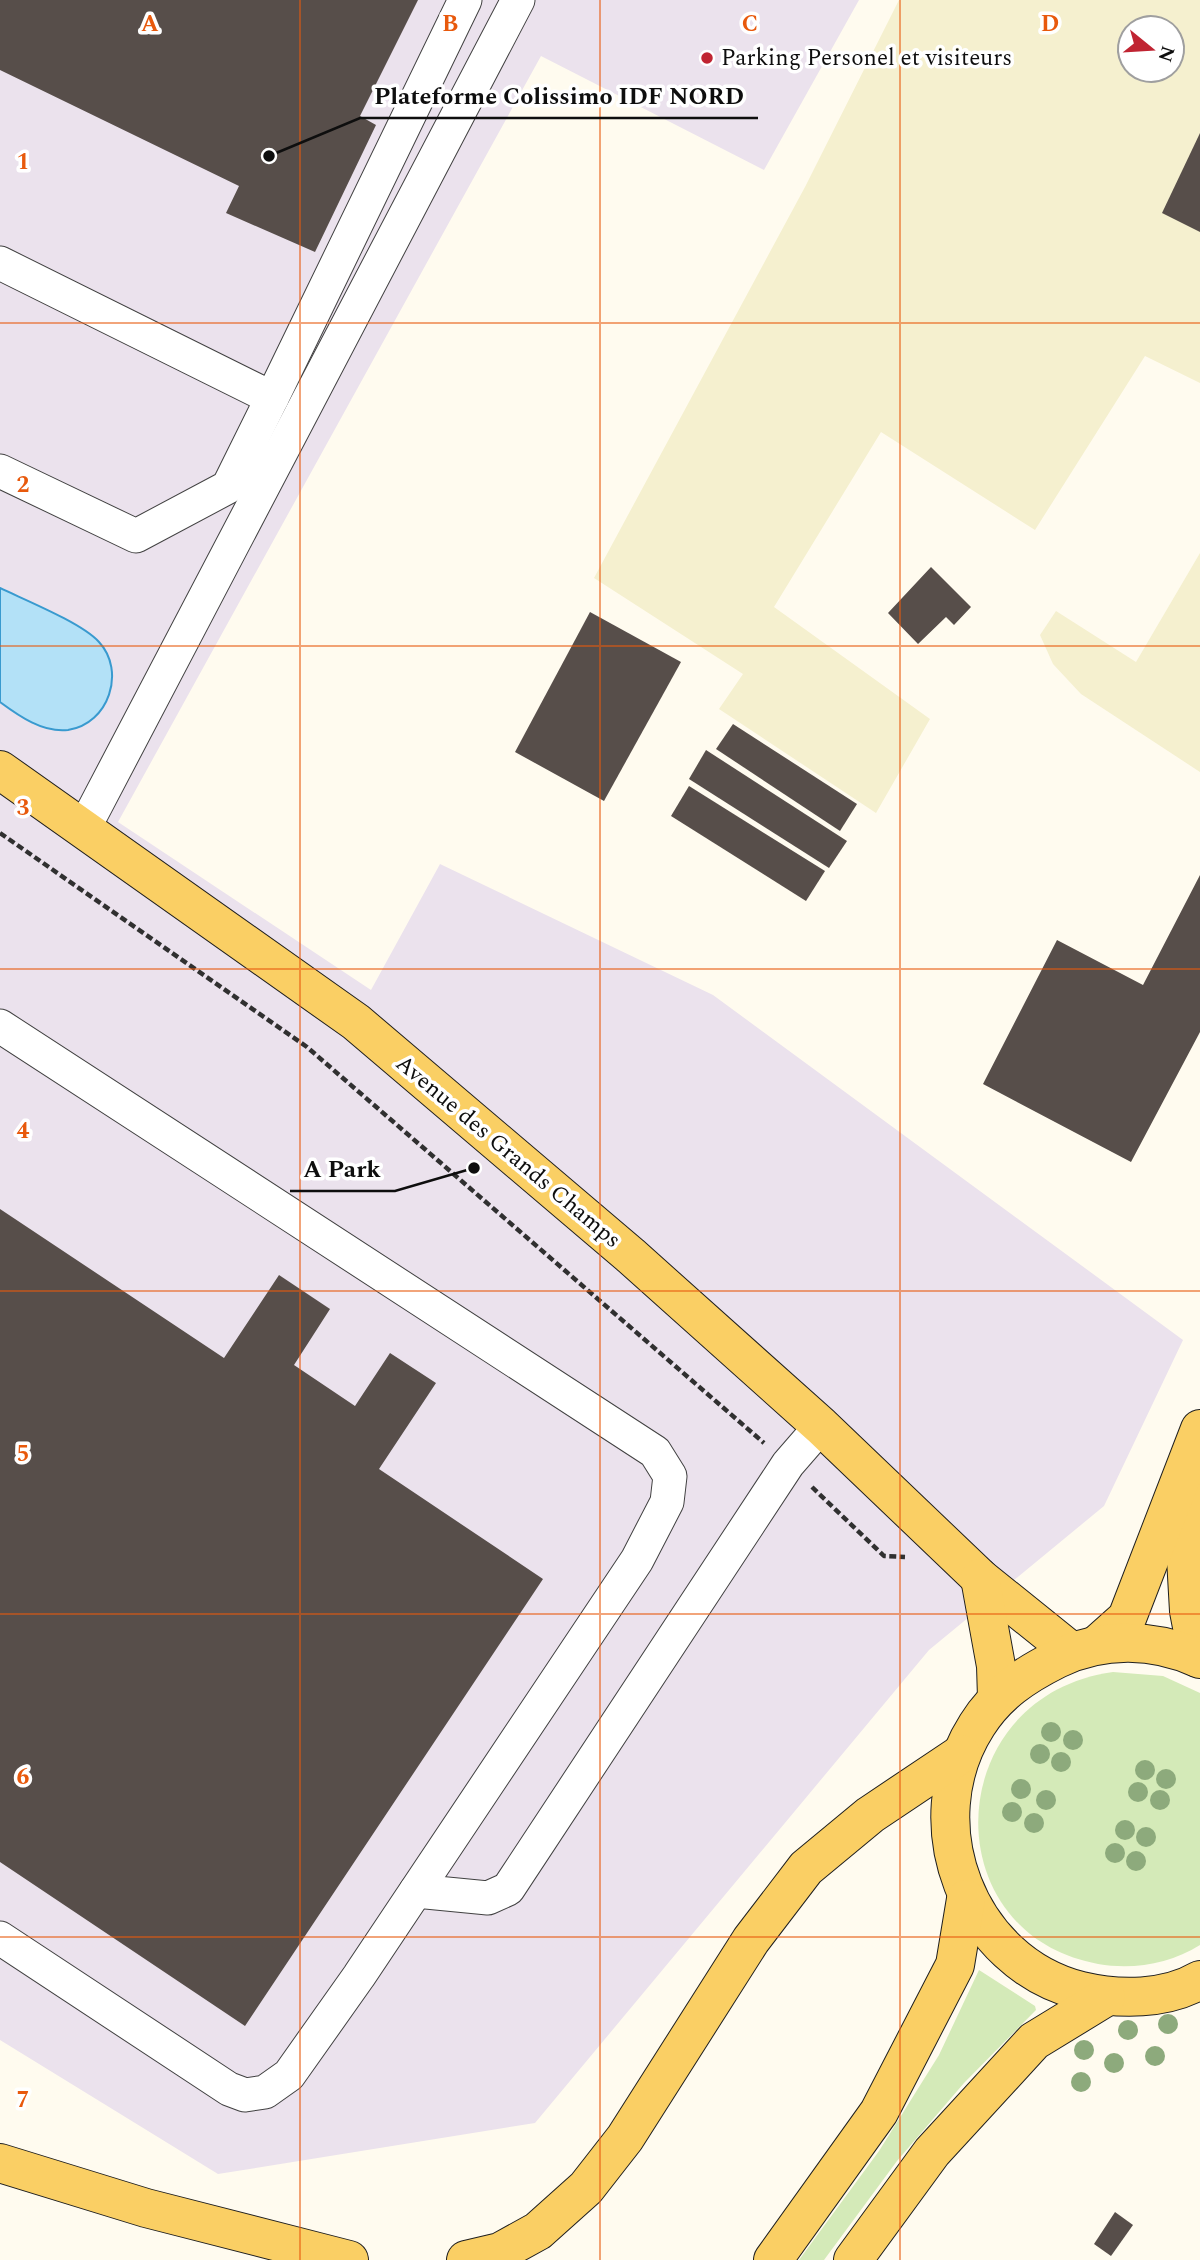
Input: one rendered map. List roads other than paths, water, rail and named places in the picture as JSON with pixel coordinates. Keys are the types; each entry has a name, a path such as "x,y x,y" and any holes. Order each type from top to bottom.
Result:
{"main road":[{"name":"Avenue des Grands Champs","path":"0,770 356,1022 630,1255 821,1426 980,1578 1086,1648"},
{"path":"1200,1429 1127,1618 1086,1648 1022,1676 997,1698 976,1725 961,1754 950,1802 951,1851 967,1899 991,1936 1024,1965 1063,1986 1106,1997 1152,1996 1200,1980"},
{"path":"1199,1659 1189,1611 1186,1558 1200,1453"},
{"path":"980,1578 996,1666 997,1698"},
{"path":"1086,1648 1163,1647 1199,1659"},
{"path":"466,2260 500,2252 538,2231 586,2188 625,2138 751,1940 806,1868 870,1815 961,1754"},
{"path":"773,2260 879,2112 955,1965 967,1899"},
{"path":"855,2259 932,2152 1034,2041 1106,1997"},
{"path":"0,2163 146,2208 349,2260"}],"lane":[{"path":"0,471 136,536 228,487 465,0"},
{"path":"83,830 518,0"},
{"path":"0,263 272,398"},
{"path":"0,1026 655,1452 670,1476 667,1502 637,1560 416,1891 289,2075 265,2092 245,2095 229,2089 0,1938"},
{"path":"416,1891 488,1898 508,1889 788,1464 821,1426"}],"water":[{"path":"0,588 80,627 99,642 107,654 112,681 109,695 94,718 82,726 68,730 50,729 23,718 0,702"}],"place":[{"name":"Parking Personel et visiteurs","path":"707,58"},
{"name":"Plateforme Colissimo IDF NORD","path":"269,156"},
{"name":"A Park","path":"474,1168"}]}
